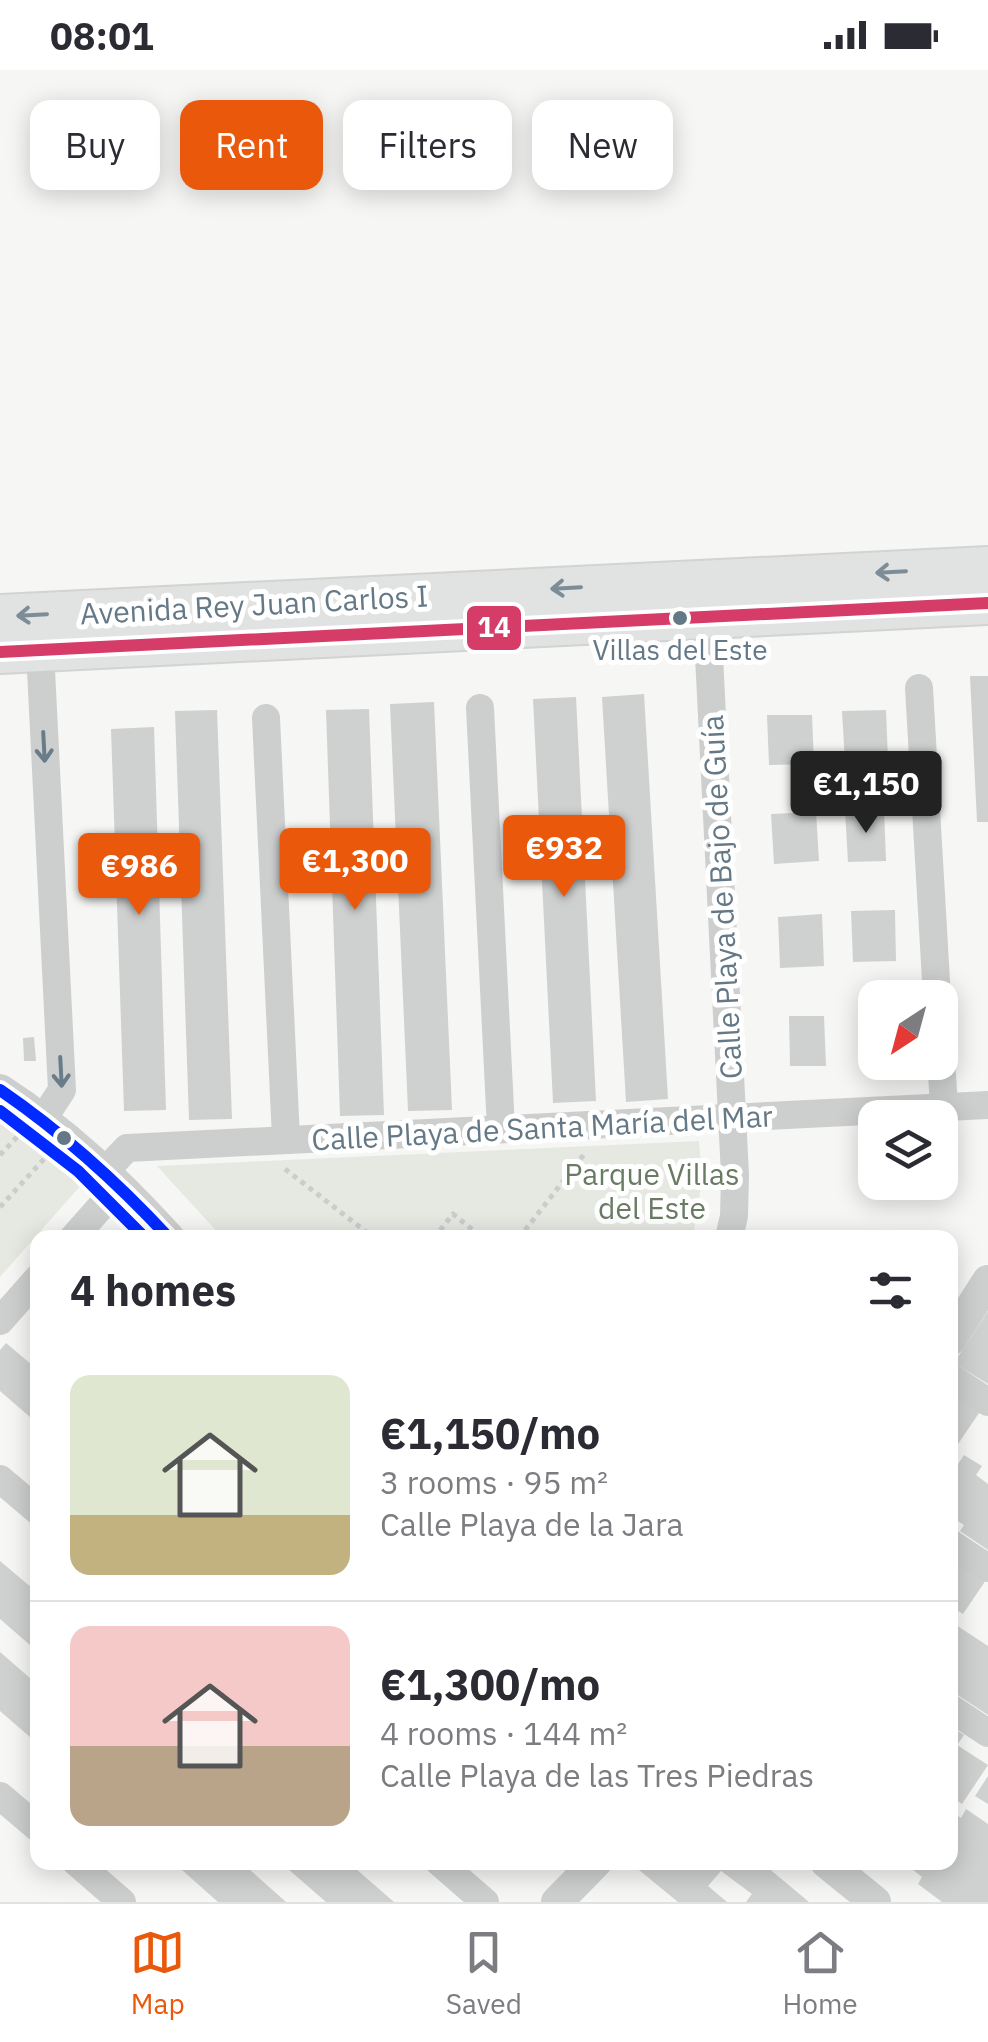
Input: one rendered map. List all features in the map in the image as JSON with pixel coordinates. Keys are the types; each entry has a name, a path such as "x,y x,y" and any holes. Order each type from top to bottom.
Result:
{"main road":[{"name":"Avenida Rey Juan Carlos I","path":"0,616 988,568"},
{"name":"Avenida Rey Juan Carlos I","path":"20,651 988,603"}],"street":[{"name":"Calle Playa de Bajo de Guía","path":"708,616 732,1118 734,1216 731,1230"},
{"path":"20,651 62,1090 33,1125"},
{"path":"919,688 936,980"},
{"path":"480,708 500,1129"},
{"path":"266,718 286,1138"},
{"path":"0,1090 33,1125 113,1178 162,1230"},
{"name":"Calle Playa de Santa María del Mar","path":"958,1106 988,1105"},
{"name":"Calle Playa de Santa María del Mar","path":"79,1230 113,1178 127,1148 858,1111"},
{"path":"958,1328 988,1282"},
{"path":"0,1321 30,1287"},
{"path":"958,1381 988,1402"},
{"path":"0,1478 30,1504"},
{"path":"958,1548 988,1568"},
{"path":"958,1713 988,1733"},
{"path":"0,1796 30,1821"},
{"path":"85,1870 122,1902"},
{"path":"449,1870 485,1902"},
{"path":"558,1902 588,1870"},
{"path":"836,1870 875,1902"}],"path":[{"path":"526,1230 608,1124"},
{"path":"0,1155 33,1125"},
{"path":"248,1141 364,1230"},
{"path":"0,1207 50,1152"},
{"path":"440,1230 453,1214 472,1230"}],"green space":[{"path":"0,1123 81,1185 41,1230 30,1230 30,1243 0,1277"},
{"name":"Parque Villas del Este","path":"699,1141 702,1179 694,1230 216,1230 157,1166"}],"building":[{"path":"970,676 988,676 988,822 977,822"},
{"path":"644,694 668,1099 626,1102 602,697"},
{"path":"576,697 596,1101 553,1103 533,699"},
{"path":"434,702 452,1110 408,1111 390,704"},
{"path":"369,709 384,1115 340,1116 326,710"},
{"path":"217,710 232,1119 189,1120 175,711"},
{"path":"886,710 888,760 845,762 842,711"},
{"path":"767,715 812,715 814,764 769,765"},
{"path":"154,727 166,1110 124,1111 111,729"},
{"path":"884,809 886,861 848,862 845,811"},
{"path":"816,812 819,861 774,864 771,814"},
{"path":"895,910 896,961 853,962 851,911"},
{"path":"822,914 824,966 780,968 778,917"},
{"path":"789,1016 824,1016 826,1066 790,1066"},
{"path":"34,1037 36,1061 24,1061 23,1038"},
{"path":"988,1311 988,1384 958,1365 958,1357"},
{"path":"6,1343 30,1363 30,1417 0,1391 0,1350"},
{"path":"958,1394 981,1410 958,1444"},
{"path":"964,1455 982,1466 976,1475 988,1484 988,1550 960,1531 964,1525 958,1521 958,1464"},
{"path":"0,1561 30,1586 30,1645 0,1619"},
{"path":"958,1561 986,1580 963,1614 958,1611"},
{"path":"958,1626 988,1646 988,1715 958,1695"},
{"path":"0,1652 30,1678 30,1737 0,1711"},
{"path":"958,1746 988,1765 962,1804 958,1801"},
{"path":"988,1776 988,1804 975,1796"},
{"path":"966,1809 988,1824 988,1902 942,1902 918,1884 922,1877 913,1870 958,1870 958,1816 961,1818"},
{"path":"182,1870 250,1870 286,1902 218,1902"},
{"path":"289,1870 357,1870 394,1902 326,1902"},
{"path":"639,1870 771,1870 809,1902 746,1902 752,1894 721,1871 708,1886 727,1902 678,1902"}],"transit line":[{"name":"14","path":"0,652 988,603"},
{"path":"0,1090 89,1159 161,1230"},
{"path":"0,1111 78,1171 137,1230"}],"place":[{"name":"Villas del Este","path":"680,618"}]}
